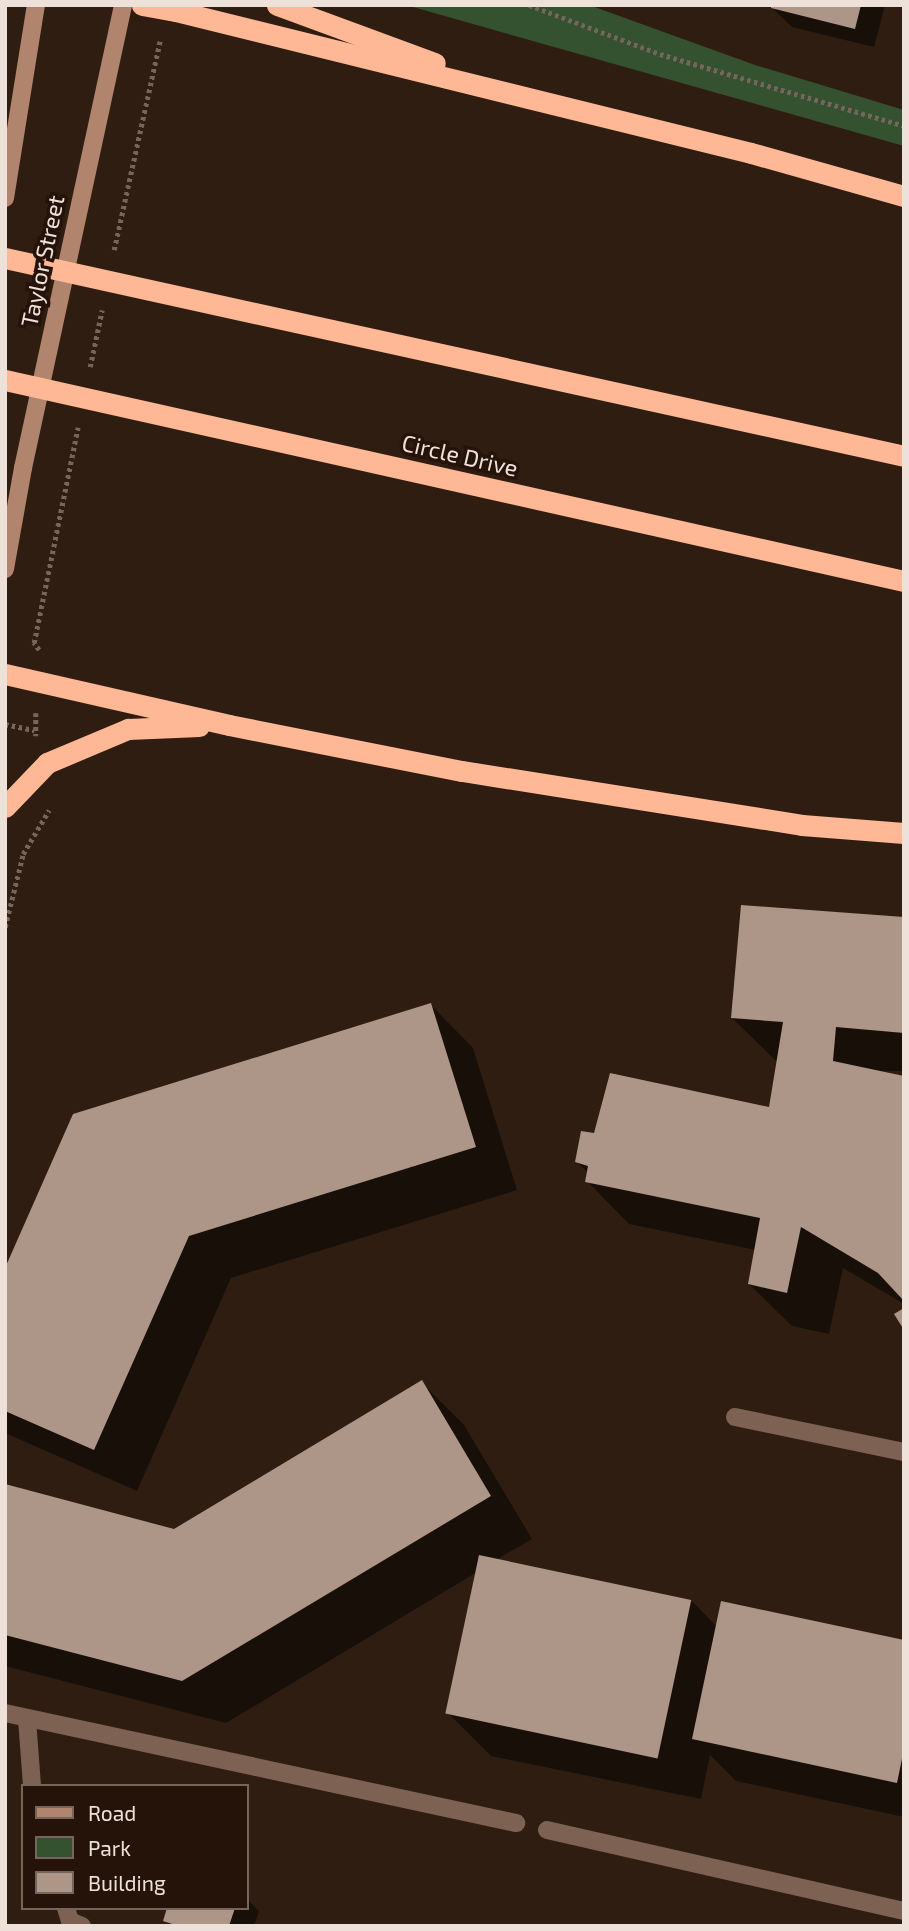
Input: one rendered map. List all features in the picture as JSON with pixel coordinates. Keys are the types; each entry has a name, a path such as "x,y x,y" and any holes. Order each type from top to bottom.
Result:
{"highway":[{"path":"142,5 176,11 751,153 904,196"},
{"path":"277,5 545,103"},
{"path":"5,258 904,456"},
{"name":"Circle Drive","path":"5,380 904,581"},
{"path":"5,674 229,725 462,771 802,825 904,832"},
{"path":"5,807 47,763 128,729 229,725"}],"main road":[{"path":"7,192 36,5"},
{"name":"Taylor Street","path":"5,569 23,468 123,5"}],"street":[{"path":"735,1416 904,1452"},
{"path":"5,1713 516,1823"},
{"path":"27,1719 32,1784"},
{"path":"547,1830 904,1911"},
{"path":"67,1910 70,1921 82,1926"}],"path":[{"path":"529,5 660,54 904,126"},
{"path":"113,256 160,37 176,11"},
{"path":"88,375 105,296"},
{"path":"64,494 80,415"},
{"path":"5,724 34,730"}],"green space":[{"path":"406,5 589,5 755,65 904,110 904,146"}],"building":[{"path":"771,5 861,5 855,29 771,8"},
{"path":"741,905 904,917 904,1033 836,1027 833,1061 904,1076 904,1301 878,1273 801,1227 787,1293 748,1284 760,1218 585,1182 588,1166 575,1162 581,1131 594,1133 610,1073 769,1107 783,1022 731,1018"},
{"path":"431,1003 476,1147 189,1236 94,1450 5,1411 5,1268 73,1114"},
{"path":"904,1308 904,1330 894,1314"},
{"path":"422,1380 491,1496 182,1681 5,1635 5,1484 174,1529"},
{"path":"479,1555 691,1600 658,1759 445,1713"},
{"path":"721,1601 904,1640 904,1749 897,1783 692,1739"},
{"path":"166,1910 234,1910 229,1926 178,1926 163,1921"}]}
